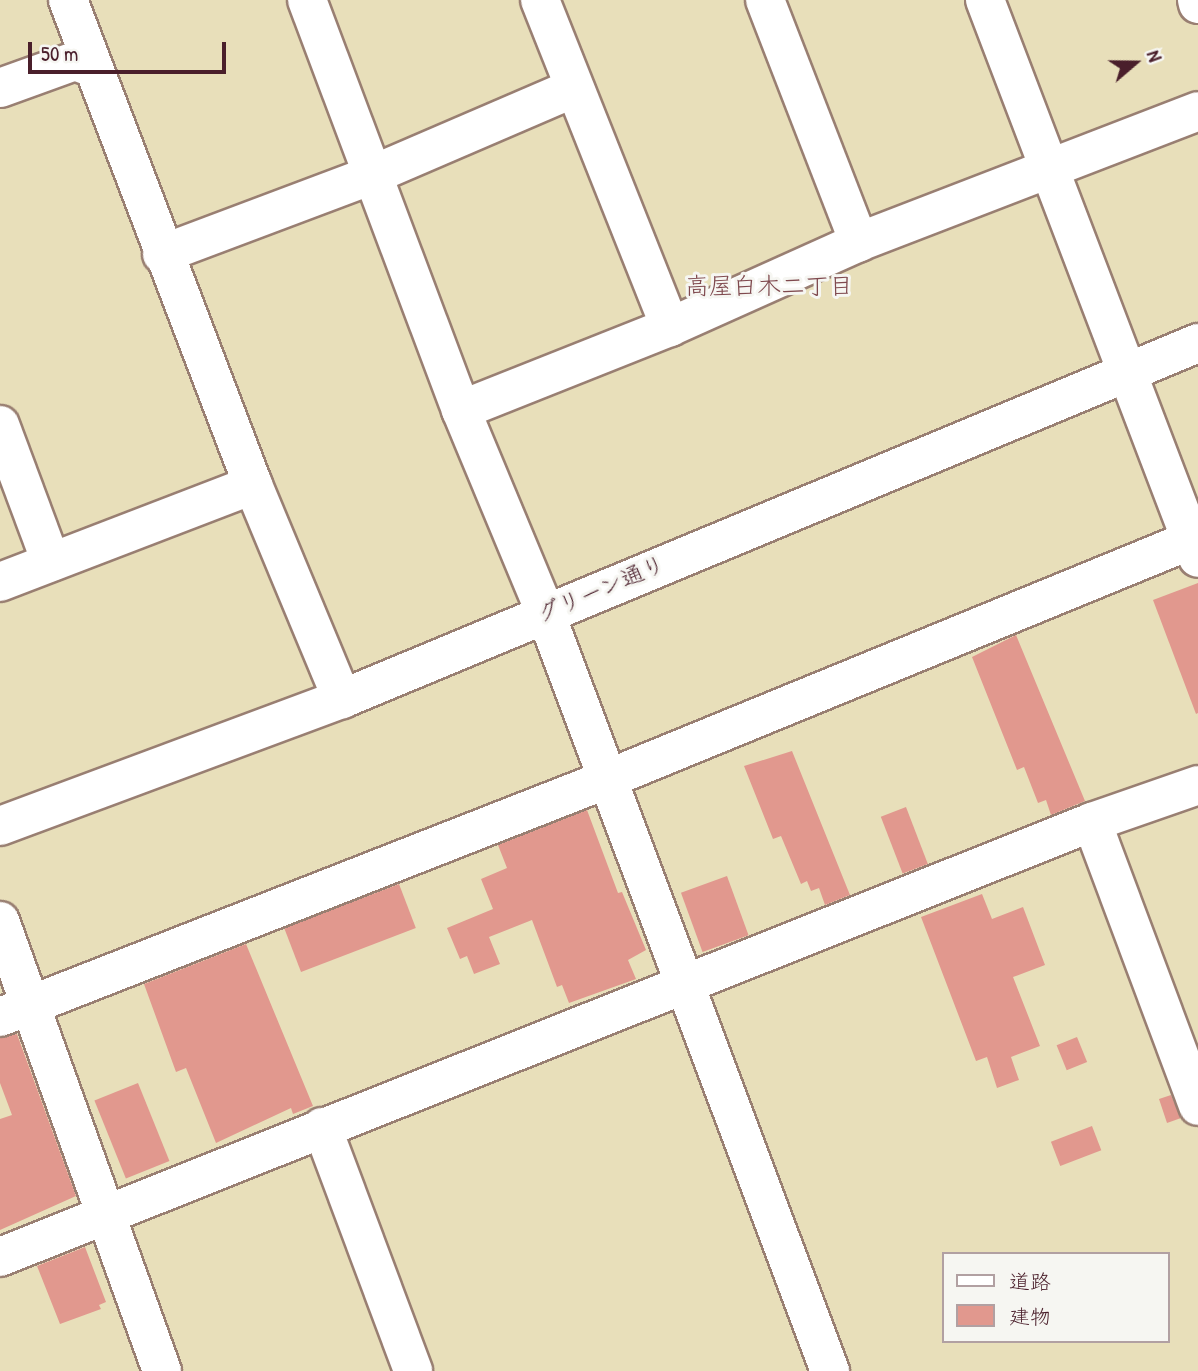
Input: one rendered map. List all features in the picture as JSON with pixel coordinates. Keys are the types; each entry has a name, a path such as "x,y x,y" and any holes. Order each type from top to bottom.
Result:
{"street":[{"path":"68,0 162,254 253,485 342,699"},
{"path":"307,0 461,410 545,612 605,780 685,983 830,1371"},
{"path":"540,0 670,327"},
{"path":"765,0 859,242"},
{"path":"16,1010 1196,545 985,0"},
{"path":"0,88 75,61 93,68"},
{"path":"162,254 372,175 574,88"},
{"path":"461,410 670,327 859,242 1198,111"},
{"name":"グリーン通り","path":"0,825 342,699 545,612 1198,343"},
{"path":"0,425 51,562"},
{"path":"0,582 253,485"},
{"path":"0,1257 1093,822 1198,785"},
{"path":"1093,822 1198,1106"},
{"path":"0,920 16,1010 106,1216 162,1371"},
{"path":"322,1127 414,1371"}],"building":[{"path":"1198,583 1198,713 1196,714 1153,600"},
{"path":"1016,635 1085,801 1051,815 1046,800 1038,803 1024,767 1017,770 972,657"},
{"path":"792,751 850,895 825,905 819,888 811,891 807,881 801,884 781,836 773,839 744,766"},
{"path":"906,807 928,864 903,874 881,817"},
{"path":"587,810 618,893 622,892 646,950 628,960 636,979 569,1003 562,985 557,987 532,920 489,937 500,964 474,974 467,956 460,959 447,928 493,909 481,879 507,868 498,845"},
{"path":"727,876 749,935 703,952 681,893"},
{"path":"399,884 416,928 301,972 284,928"},
{"path":"982,894 992,919 1023,907 1045,965 1013,977 1040,1046 1011,1057 1019,1080 997,1088 987,1057 976,1061 921,917"},
{"path":"246,944 313,1106 293,1114 291,1108 216,1143 186,1068 176,1072 144,984"},
{"path":"17,1034 76,1196 0,1230 0,1119 12,1115 0,1083 0,1038"},
{"path":"1077,1037 1087,1062 1067,1070 1057,1045"},
{"path":"138,1083 169,1161 126,1178 94,1101"},
{"path":"1171,1095 1181,1118 1167,1123 1159,1099"},
{"path":"1092,1126 1101,1150 1060,1166 1051,1142"},
{"path":"85,1247 106,1302 99,1305 101,1309 60,1324 37,1266"}],"district":[{"name":"高屋白木二丁目","path":"769,286"}]}
